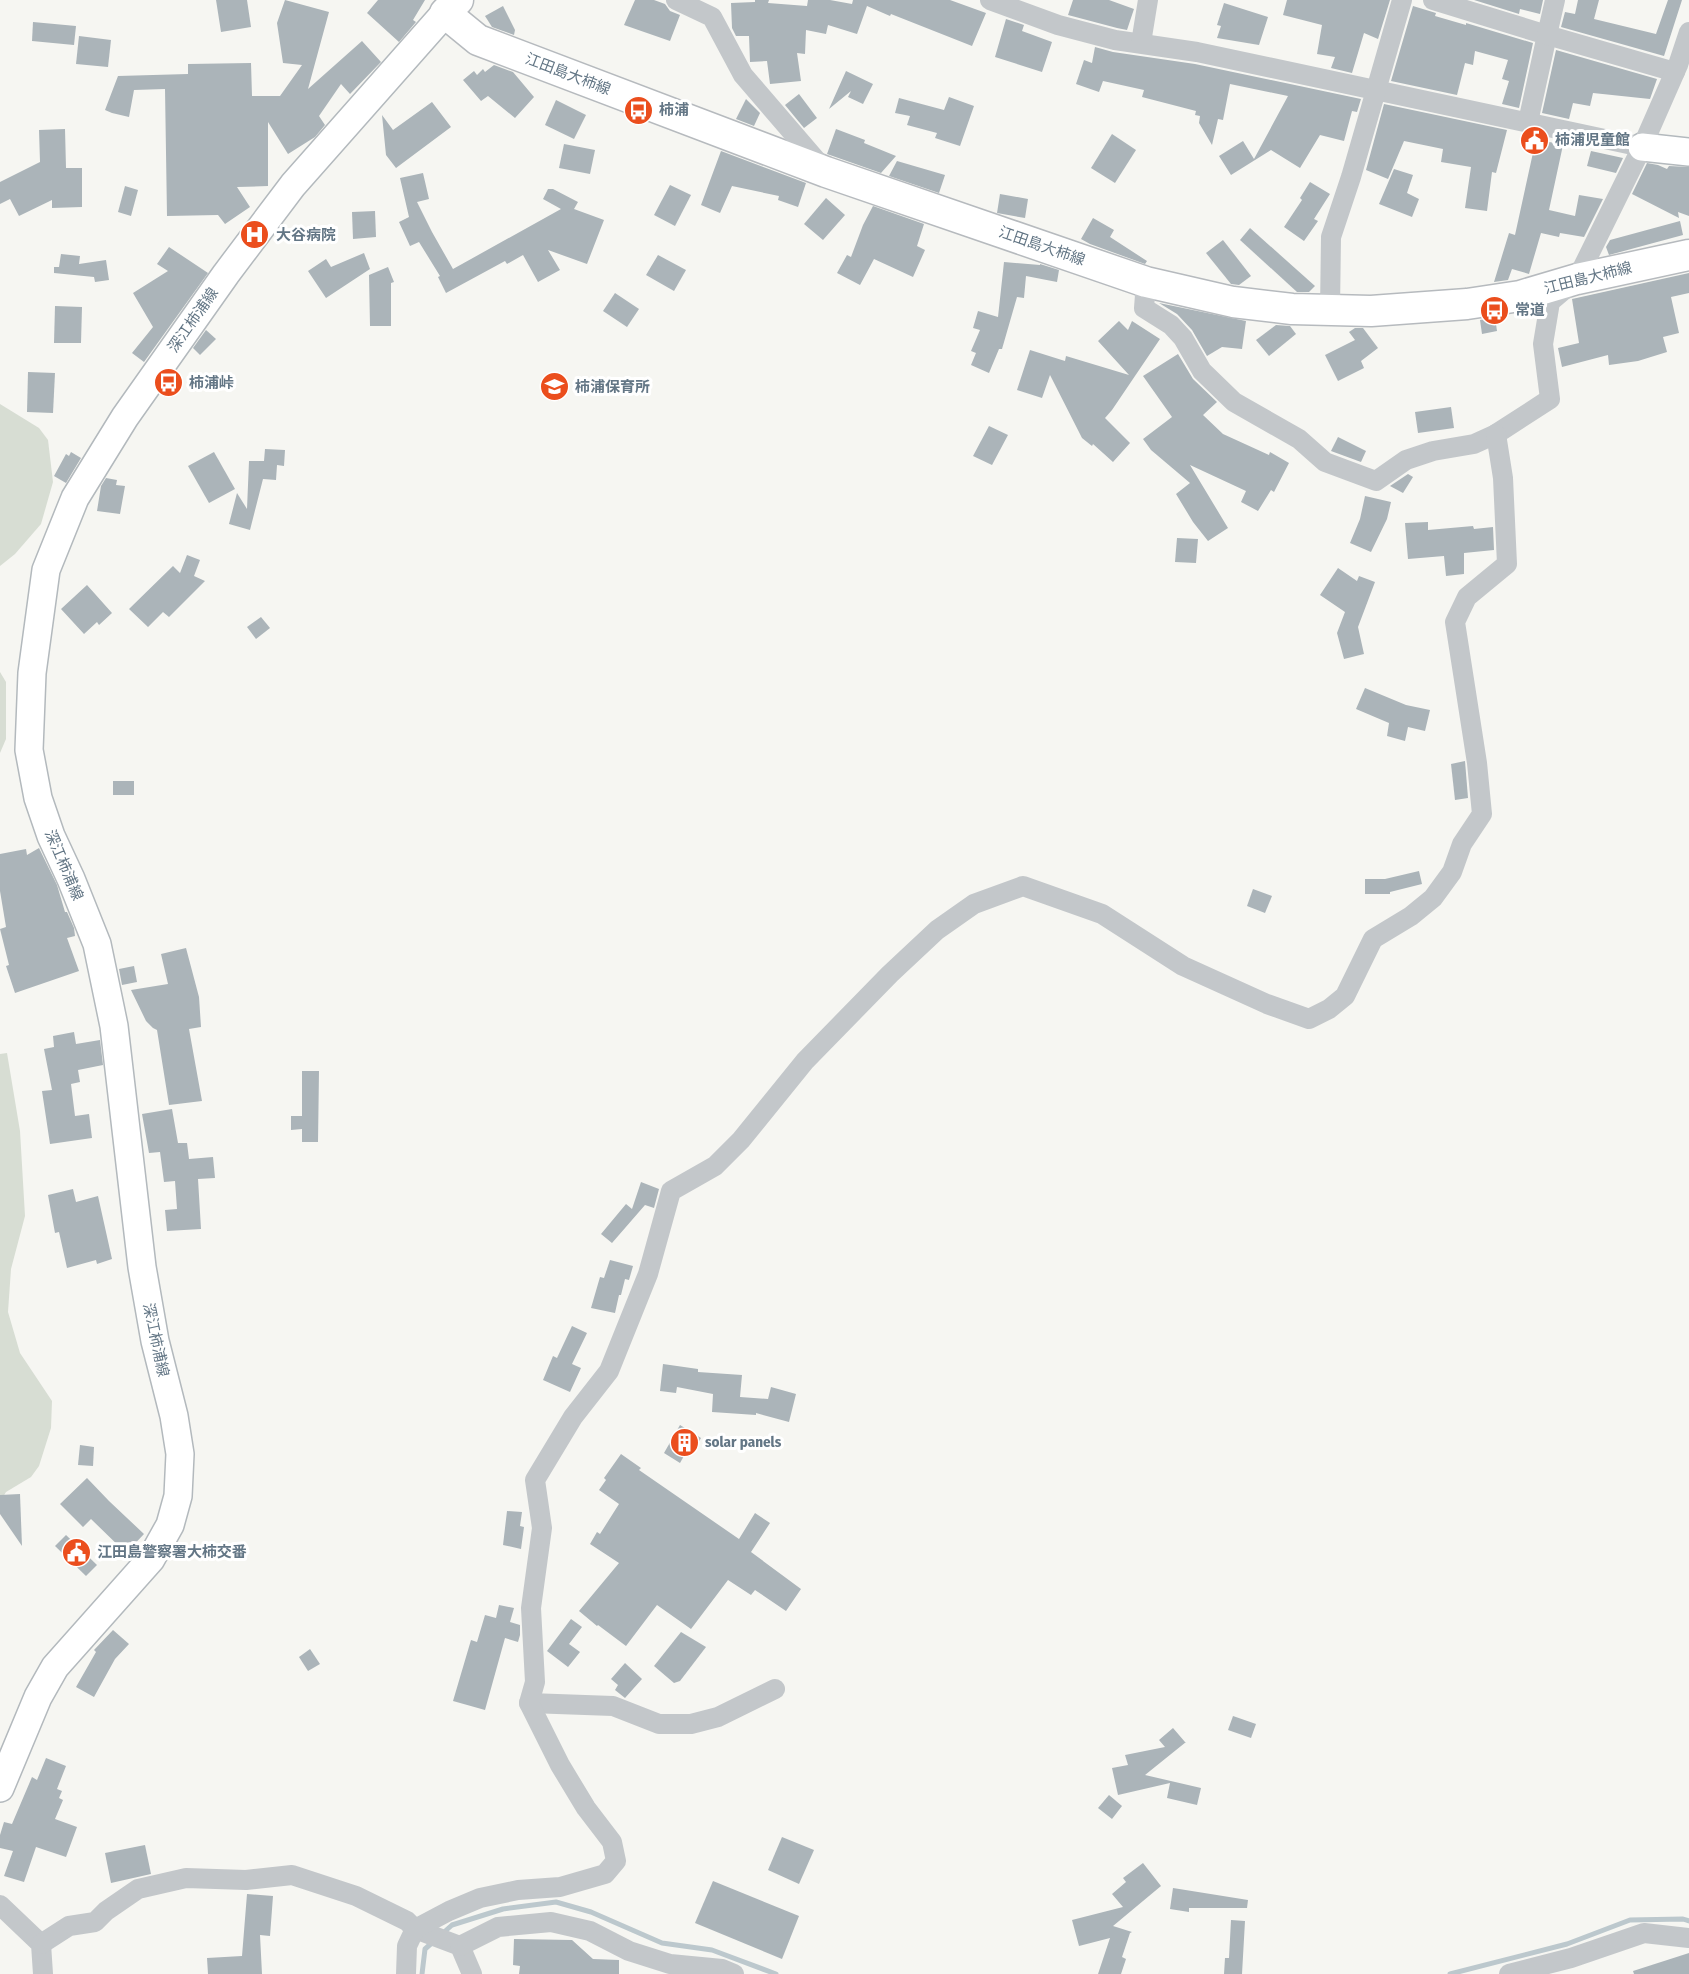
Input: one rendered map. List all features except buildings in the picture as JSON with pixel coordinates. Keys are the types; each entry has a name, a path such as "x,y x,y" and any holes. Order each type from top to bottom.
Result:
{"main road":[{"name":"江田島大柿線","path":"451,7 478,40 826,172 1146,282 1233,302 1292,309 1371,311 1467,304 1520,296 1577,279 1689,255"},
{"name":"深江柿浦線","path":"0,1788 38,1696 55,1667 151,1558 170,1525 178,1496 180,1454 174,1416 155,1341 142,1267 114,1026 97,944 51,836 38,798 29,750 32,673 46,570 75,498 125,417 226,274 292,185 451,7"}],"street":[{"path":"676,0 712,17 743,75 826,172"},
{"path":"990,0 1058,25 1115,40 1197,51 1528,122 1666,148"},
{"path":"1330,310 1331,237 1402,0"},
{"path":"1433,0 1547,34 1681,66"},
{"path":"1528,122 1555,0"},
{"path":"1141,43 1145,1"},
{"path":"1146,282 1144,308 1171,325 1183,338 1202,371 1234,402 1299,439 1325,462 1376,481 1406,460 1432,451 1474,444 1496,434 1550,399 1543,344 1550,302 1577,279 1666,148 1689,32"},
{"path":"405,1974 407,1946 415,1929 448,1911 480,1898 518,1890 560,1887 605,1874 616,1861 612,1842 581,1800 560,1765 529,1703 535,1682 531,1608 542,1528 535,1480 573,1417 609,1371 648,1274 671,1191 716,1166 741,1140 805,1061 890,974 937,930 974,904 1023,886 1102,915 1183,966 1267,1004 1309,1019 1329,1009 1345,996 1373,939 1411,916 1433,898 1452,872 1462,844 1482,814 1477,763 1455,622 1467,597 1507,564 1503,478 1496,434"},
{"path":"529,1703 613,1706 659,1724 691,1724 718,1717 775,1689"},
{"path":"41,1944 69,1926 95,1922 106,1911 138,1889 186,1878 246,1880 292,1875 356,1896 407,1921 415,1929 460,1946 498,1928 551,1922 590,1931 629,1951 670,1964 722,1969 734,1974"},
{"path":"0,1905 41,1944 43,1974"},
{"path":"1509,1974 1571,1958 1644,1933 1689,1938"},
{"path":"460,1946 472,1974"}],"shaded area":[{"path":"0,404 39,428 48,440 53,482 41,524 15,554 0,566"},
{"path":"0,672 6,682 6,739 0,753"},
{"path":"7,1053 20,1131 25,1216 11,1269 8,1312 20,1353 52,1401 51,1428 39,1466 31,1477 6,1492 0,1502 0,1054"}],"waterway":[{"path":"442,1934 452,1925 503,1909 556,1902 591,1912 662,1943 712,1950 776,1974"},
{"path":"1450,1974 1567,1944 1630,1920 1683,1919 1689,1921"},
{"path":"422,1974 425,1949 433,1942"}],"place":[{"name":"柿浦","path":"638,110"},
{"name":"柿浦児童館","path":"1534,140"},
{"name":"大谷病院","path":"255,235"},
{"name":"常道","path":"1494,310"},
{"name":"柿浦峠","path":"168,383"},
{"name":"柿浦保育所","path":"554,387"},
{"name":"solar panels","path":"684,1442"},
{"name":"江田島警察署大柿交番","path":"76,1552"}]}
